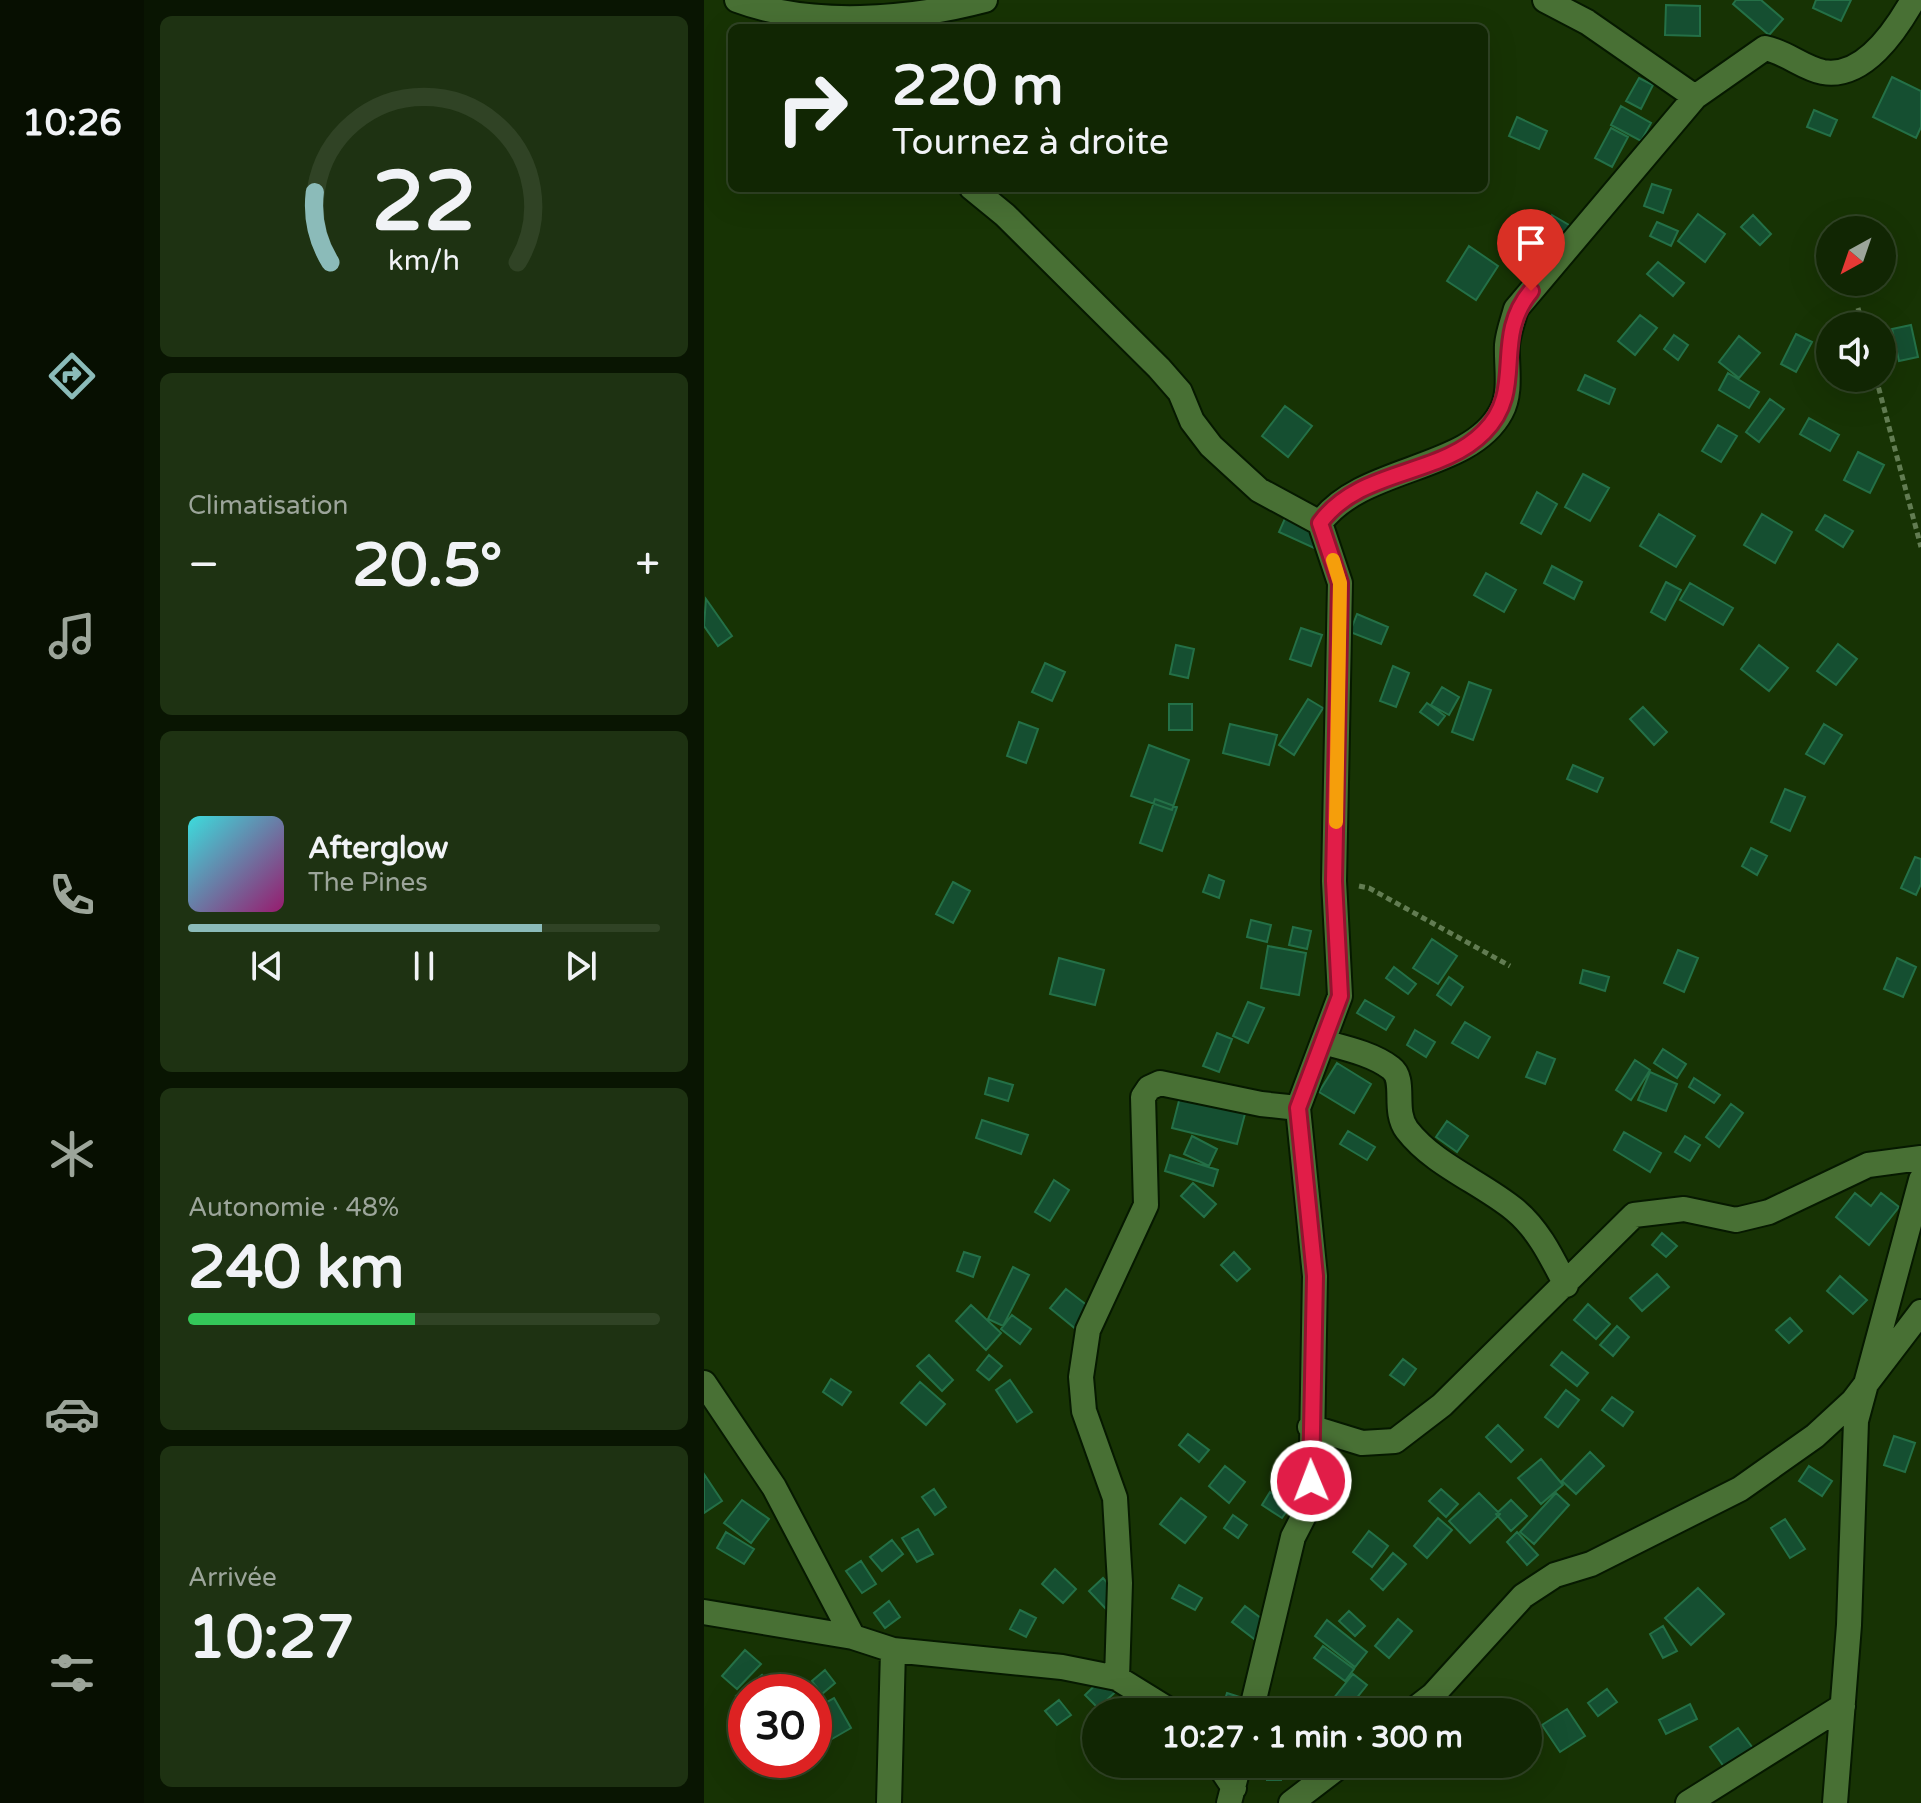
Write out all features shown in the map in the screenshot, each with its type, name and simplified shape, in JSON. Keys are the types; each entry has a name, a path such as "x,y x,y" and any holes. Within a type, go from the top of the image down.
{"street":[{"path":"737,0 765,10 865,18 934,13 985,0"},
{"path":"1545,0 1587,22 1695,97"},
{"path":"1320,523 1332,507 1350,496 1384,478 1450,453 1482,435 1502,412 1508,384 1507,342 1516,309 1695,97 1765,48 1780,51 1821,72 1838,73 1875,52 1896,30 1913,0"},
{"path":"765,10 781,24"},
{"path":"977,192 1005,215 1159,368 1180,392 1192,421 1211,446 1259,490 1320,523 1340,583 1334,881 1340,996 1298,1108 1315,1276 1311,1502 1293,1537 1254,1698"},
{"path":"1323,1042 1356,1052 1395,1071 1400,1081 1400,1119 1408,1132 1429,1151 1514,1209 1535,1230 1566,1285"},
{"path":"1117,1678 1120,1583 1115,1498 1084,1411 1081,1377 1088,1330 1146,1205 1143,1097 1149,1088 1160,1083 1230,1099 1298,1108"},
{"path":"1310,1427 1362,1443 1395,1441 1442,1405 1566,1285 1616,1228 1634,1215 1684,1209 1736,1220 1769,1212 1868,1165 1921,1158"},
{"path":"1835,1803 1843,1706 1856,1421 1870,1379 1921,1180"},
{"path":"1429,1698 1523,1596 1555,1575 1591,1564 1740,1489 1815,1436 1853,1401 1921,1312"},
{"path":"704,1383 774,1487 853,1637"},
{"path":"704,1612 853,1637 893,1650 1062,1667 1117,1678 1149,1698"},
{"path":"889,1803 893,1650"},
{"path":"1688,1803 1843,1706"},
{"path":"1291,1803 1324,1778"}],"path":[{"path":"1858,308 1859,312"},
{"path":"1880,392 1921,547"},
{"path":"1334,881 1369,888 1510,966"}],"building":[{"path":"1736,0 1761,0 1783,19 1769,35 1733,4"},
{"path":"1816,0 1851,0 1841,21 1813,8"},
{"path":"1666,5 1700,6 1700,36 1665,35"},
{"path":"1892,77 1921,91 1921,127 1916,138 1873,117"},
{"path":"1639,78 1653,85 1641,109 1626,101"},
{"path":"1621,106 1651,123 1641,141 1611,125"},
{"path":"1814,110 1837,120 1830,136 1807,127"},
{"path":"1517,117 1547,131 1539,149 1509,136"},
{"path":"1611,128 1628,137 1612,167 1595,158"},
{"path":"1652,184 1671,190 1663,213 1644,206"},
{"path":"1698,214 1725,234 1705,262 1678,241"},
{"path":"1552,215 1581,232 1572,247 1544,230"},
{"path":"1753,215 1771,234 1760,245 1741,227"},
{"path":"1657,222 1678,231 1671,246 1650,236"},
{"path":"1469,246 1498,266 1476,300 1447,281"},
{"path":"1658,262 1684,283 1673,296 1647,274"},
{"path":"1640,315 1657,328 1635,355 1618,341"},
{"path":"1911,325 1918,357 1899,361 1896,328"},
{"path":"1796,334 1812,342 1796,372 1781,364"},
{"path":"1674,335 1688,345 1678,360 1664,349"},
{"path":"1739,336 1760,353 1739,378 1719,362"},
{"path":"1728,373 1759,392 1749,408 1719,390"},
{"path":"1585,375 1615,389 1609,404 1578,390"},
{"path":"1770,399 1784,409 1759,442 1746,432"},
{"path":"1285,406 1312,426 1288,457 1262,436"},
{"path":"1809,418 1839,435 1830,451 1800,434"},
{"path":"1718,425 1737,436 1721,462 1702,451"},
{"path":"1858,452 1884,465 1870,493 1844,480"},
{"path":"1583,474 1609,488 1590,521 1565,507"},
{"path":"1537,492 1557,504 1541,534 1521,523"},
{"path":"1287,514 1322,530 1314,548 1279,532"},
{"path":"1659,514 1695,536 1676,567 1640,546"},
{"path":"1762,514 1792,532 1775,563 1744,545"},
{"path":"1825,515 1853,531 1843,547 1816,530"},
{"path":"1552,566 1582,582 1574,599 1544,583"},
{"path":"1486,573 1516,590 1504,612 1474,595"},
{"path":"1666,582 1681,590 1665,620 1651,612"},
{"path":"1690,583 1733,608 1723,625 1680,600"},
{"path":"706,599 732,636 718,646 704,626"},
{"path":"1357,614 1388,627 1381,644 1350,632"},
{"path":"1301,628 1322,635 1311,666 1290,659"},
{"path":"1838,644 1857,659 1836,685 1817,671"},
{"path":"1176,645 1194,649 1188,678 1170,674"},
{"path":"1759,645 1788,668 1769,691 1741,669"},
{"path":"1045,663 1065,672 1052,701 1032,692"},
{"path":"1393,666 1409,673 1396,707 1380,701"},
{"path":"1469,682 1491,690 1473,740 1452,732"},
{"path":"1442,687 1459,697 1449,715 1431,705"},
{"path":"1308,699 1323,708 1294,755 1279,745"},
{"path":"1427,703 1445,716 1438,725 1420,712"},
{"path":"1169,704 1192,704 1192,730 1169,730"},
{"path":"1643,707 1667,732 1654,745 1630,719"},
{"path":"1019,722 1038,729 1026,763 1007,756"},
{"path":"1230,724 1277,735 1269,765 1223,753"},
{"path":"1824,724 1842,735 1824,764 1806,754"},
{"path":"1149,745 1189,760 1172,810 1131,796"},
{"path":"1573,765 1603,778 1597,792 1567,779"},
{"path":"1785,789 1805,797 1790,831 1771,822"},
{"path":"1155,799 1177,807 1162,851 1140,843"},
{"path":"1751,848 1767,856 1757,875 1742,866"},
{"path":"1915,857 1921,859 1921,884 1916,895 1901,888"},
{"path":"1209,875 1224,881 1219,898 1203,892"},
{"path":"953,882 970,891 953,923 936,914"},
{"path":"1251,920 1271,925 1267,942 1247,937"},
{"path":"1293,927 1311,931 1307,949 1289,945"},
{"path":"1432,939 1457,956 1438,984 1413,968"},
{"path":"1268,946 1306,953 1299,995 1261,988"},
{"path":"1678,950 1698,958 1684,992 1664,983"},
{"path":"1059,958 1104,970 1095,1005 1050,994"},
{"path":"1897,958 1916,967 1903,997 1884,989"},
{"path":"1394,967 1416,984 1408,994 1386,978"},
{"path":"1583,970 1609,977 1605,991 1580,983"},
{"path":"1449,977 1463,987 1451,1005 1437,995"},
{"path":"1365,1000 1394,1017 1386,1030 1357,1013"},
{"path":"1248,1002 1264,1008 1248,1043 1233,1036"},
{"path":"1465,1022 1490,1037 1478,1058 1452,1043"},
{"path":"1415,1030 1435,1042 1426,1057 1407,1045"},
{"path":"1217,1033 1232,1039 1219,1072 1203,1066"},
{"path":"1663,1049 1686,1064 1677,1078 1654,1063"},
{"path":"1537,1052 1555,1059 1545,1084 1526,1077"},
{"path":"1635,1060 1650,1070 1631,1100 1616,1090"},
{"path":"1337,1063 1371,1084 1354,1113 1319,1092"},
{"path":"1650,1072 1677,1084 1666,1111 1638,1100"},
{"path":"989,1078 1013,1085 1008,1101 985,1094"},
{"path":"1694,1078 1720,1095 1714,1103 1689,1087"},
{"path":"1181,1093 1246,1110 1237,1144 1172,1128"},
{"path":"1731,1104 1743,1113 1719,1147 1706,1137"},
{"path":"982,1120 1028,1135 1021,1154 976,1138"},
{"path":"1447,1121 1468,1136 1457,1152 1436,1137"},
{"path":"1348,1131 1375,1147 1367,1160 1340,1144"},
{"path":"1624,1132 1661,1153 1650,1172 1614,1150"},
{"path":"1192,1136 1217,1149 1209,1166 1184,1154"},
{"path":"1685,1136 1700,1145 1690,1161 1675,1152"},
{"path":"1170,1155 1218,1170 1213,1186 1165,1171"},
{"path":"1054,1180 1069,1190 1050,1221 1035,1212"},
{"path":"1193,1183 1216,1204 1204,1217 1181,1196"},
{"path":"1855,1193 1871,1206 1881,1193 1899,1207 1869,1245 1836,1217"},
{"path":"1662,1233 1677,1246 1666,1257 1652,1245"},
{"path":"964,1252 980,1257 973,1277 957,1271"},
{"path":"1234,1252 1250,1269 1237,1281 1221,1265"},
{"path":"1013,1267 1029,1275 1003,1326 988,1319"},
{"path":"1657,1274 1669,1287 1642,1311 1630,1298"},
{"path":"1840,1276 1867,1300 1853,1314 1827,1291"},
{"path":"1066,1289 1093,1310 1077,1330 1050,1308"},
{"path":"1588,1304 1610,1324 1596,1339 1574,1320"},
{"path":"971,1305 1001,1333 986,1350 956,1321"},
{"path":"1012,1315 1031,1329 1020,1344 1001,1329"},
{"path":"1790,1318 1802,1331 1789,1343 1776,1330"},
{"path":"1617,1326 1629,1337 1613,1356 1600,1345"},
{"path":"1562,1352 1588,1373 1577,1386 1551,1365"},
{"path":"929,1355 953,1380 942,1391 917,1366"},
{"path":"989,1355 1002,1366 989,1380 977,1370"},
{"path":"1403,1359 1416,1369 1404,1385 1390,1375"},
{"path":"831,1379 851,1392 842,1405 823,1392"},
{"path":"1010,1380 1032,1412 1017,1422 996,1390"},
{"path":"920,1382 945,1404 926,1425 901,1403"},
{"path":"1566,1390 1579,1400 1558,1427 1545,1417"},
{"path":"1612,1397 1633,1412 1623,1426 1602,1410"},
{"path":"1498,1425 1523,1450 1511,1462 1486,1437"},
{"path":"1188,1434 1209,1450 1199,1462 1179,1445"},
{"path":"1894,1436 1915,1443 1905,1472 1884,1465"},
{"path":"1590,1452 1604,1466 1576,1494 1562,1481"},
{"path":"1541,1459 1563,1485 1541,1504 1518,1478"},
{"path":"1225,1466 1245,1482 1229,1503 1209,1486"},
{"path":"1809,1466 1832,1481 1822,1496 1799,1481"},
{"path":"704,1474 722,1501 704,1513"},
{"path":"934,1489 946,1507 935,1515 922,1497"},
{"path":"1441,1489 1458,1504 1446,1517 1429,1501"},
{"path":"1270,1492 1291,1505 1282,1518 1262,1505"},
{"path":"1479,1493 1500,1514 1470,1543 1449,1521"},
{"path":"1556,1493 1569,1505 1534,1544 1520,1532"},
{"path":"1181,1498 1206,1517 1185,1543 1160,1524"},
{"path":"742,1500 769,1519 751,1543 724,1523"},
{"path":"1511,1500 1527,1516 1511,1531 1496,1514"},
{"path":"1233,1515 1247,1525 1238,1538 1224,1528"},
{"path":"1438,1518 1452,1530 1427,1558 1414,1546"},
{"path":"1785,1519 1805,1549 1790,1558 1771,1528"},
{"path":"918,1529 933,1554 917,1562 902,1538"},
{"path":"1369,1531 1388,1546 1372,1567 1353,1552"},
{"path":"726,1532 754,1549 744,1564 717,1548"},
{"path":"1517,1532 1538,1555 1527,1565 1507,1542"},
{"path":"892,1540 903,1554 882,1571 870,1557"},
{"path":"1393,1553 1406,1564 1383,1590 1371,1579"},
{"path":"861,1561 876,1584 862,1593 846,1571"},
{"path":"1055,1569 1076,1589 1063,1603 1042,1584"},
{"path":"1103,1578 1122,1599 1108,1611 1089,1591"},
{"path":"1179,1585 1202,1598 1195,1610 1172,1598"},
{"path":"1698,1588 1724,1614 1691,1645 1665,1618"},
{"path":"889,1601 900,1617 885,1628 874,1613"},
{"path":"1245,1606 1270,1625 1258,1642 1232,1622"},
{"path":"1020,1610 1036,1618 1026,1637 1010,1629"},
{"path":"1349,1611 1365,1626 1355,1636 1339,1621"},
{"path":"1398,1619 1412,1631 1389,1658 1375,1646"},
{"path":"1327,1620 1367,1652 1355,1667 1315,1636"},
{"path":"1663,1626 1677,1651 1663,1658 1650,1634"},
{"path":"1323,1646 1354,1669 1345,1681 1314,1658"},
{"path":"745,1650 761,1664 751,1674 728,1674 728,1681 722,1676"},
{"path":"1110,1671 1123,1685 1109,1698 1088,1698 1085,1695"},
{"path":"1353,1674 1367,1685 1357,1698 1334,1698"},
{"path":"1607,1689 1617,1702 1598,1716 1588,1703"},
{"path":"1227,1693 1242,1698 1225,1698"},
{"path":"832,1699 851,1728 832,1739"},
{"path":"1059,1700 1071,1715 1057,1725 1045,1711"},
{"path":"1690,1704 1697,1719 1666,1734 1659,1720"},
{"path":"1567,1709 1585,1736 1560,1752 1542,1725"},
{"path":"1738,1728 1755,1751 1727,1771 1710,1747"}],"slow traffic":[{"path":"1333,560 1340,583 1336,822"}],"route":[{"path":"1311,1481 1315,1276 1298,1108 1307,1076 1340,996 1334,881 1340,583 1320,523 1332,507 1350,496 1384,478 1400,475 1450,453 1482,435 1502,412 1508,384 1507,342 1516,309 1531,291"}]}
